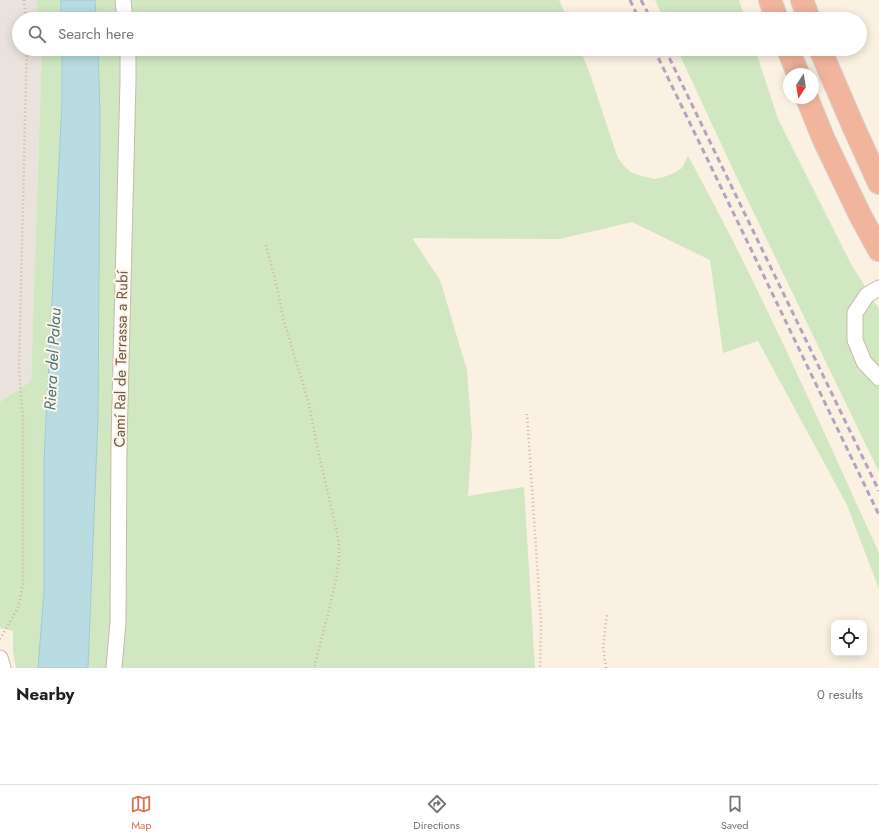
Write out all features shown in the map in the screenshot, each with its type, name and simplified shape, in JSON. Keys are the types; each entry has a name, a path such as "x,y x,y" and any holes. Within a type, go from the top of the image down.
{"highway":[{"path":"770,0 774,12"},
{"path":"802,0 806,12"},
{"path":"791,56 796,68"},
{"path":"823,56 879,183"},
{"path":"809,104 824,140 860,216 879,250"}],"street":[{"path":"123,0 124,12"},
{"name":"Camí Ral de Terrassa a Rubí","path":"114,668 118,622 120,437 128,56"},
{"path":"879,288 867,295 855,313 855,340 864,362 879,378"},
{"path":"0,658 3,668"}],"path":[{"path":"24,0 25,12"},
{"path":"0,639 18,608 23,585 24,420 19,370 27,56"},
{"path":"266,245 283,318 309,404 339,546 339,560 336,579 314,668"},
{"path":"527,414 541,624 540,668"},
{"path":"606,668 603,647 607,614"}],"shaded area":[{"path":"0,0 36,0 37,12 12,12 12,56 42,56 31,381 0,402"}],"green space":[{"path":"36,0 61,0 61,12 37,12"},
{"path":"95,0 559,0 565,12 96,12"},
{"path":"655,0 739,0 743,12 661,12"},
{"path":"42,56 62,56 62,104 44,460 44,592 38,668 16,668 13,651 13,631 0,628 0,402 31,381"},
{"path":"98,56 583,56 618,158 624,166 632,173 654,179 664,177 682,168 688,156 764,303 879,553 879,589 847,505 758,341 723,353 710,260 632,222 560,239 412,238 440,280 467,370 472,436 468,496 524,487 535,668 88,668 98,418 100,114"},
{"path":"680,56 757,56 778,119 850,262 879,309 879,472 738,180"}],"water":[{"path":"61,0 95,0 96,12 61,12"},
{"name":"Riera del Palau","path":"62,56 98,56 100,114 98,418 88,668 38,668 44,592 44,460 62,104"}],"railway":[{"path":"630,0 636,12"},
{"path":"641,0 647,12"},
{"path":"657,56 879,515"},
{"path":"668,56 879,491"}]}
